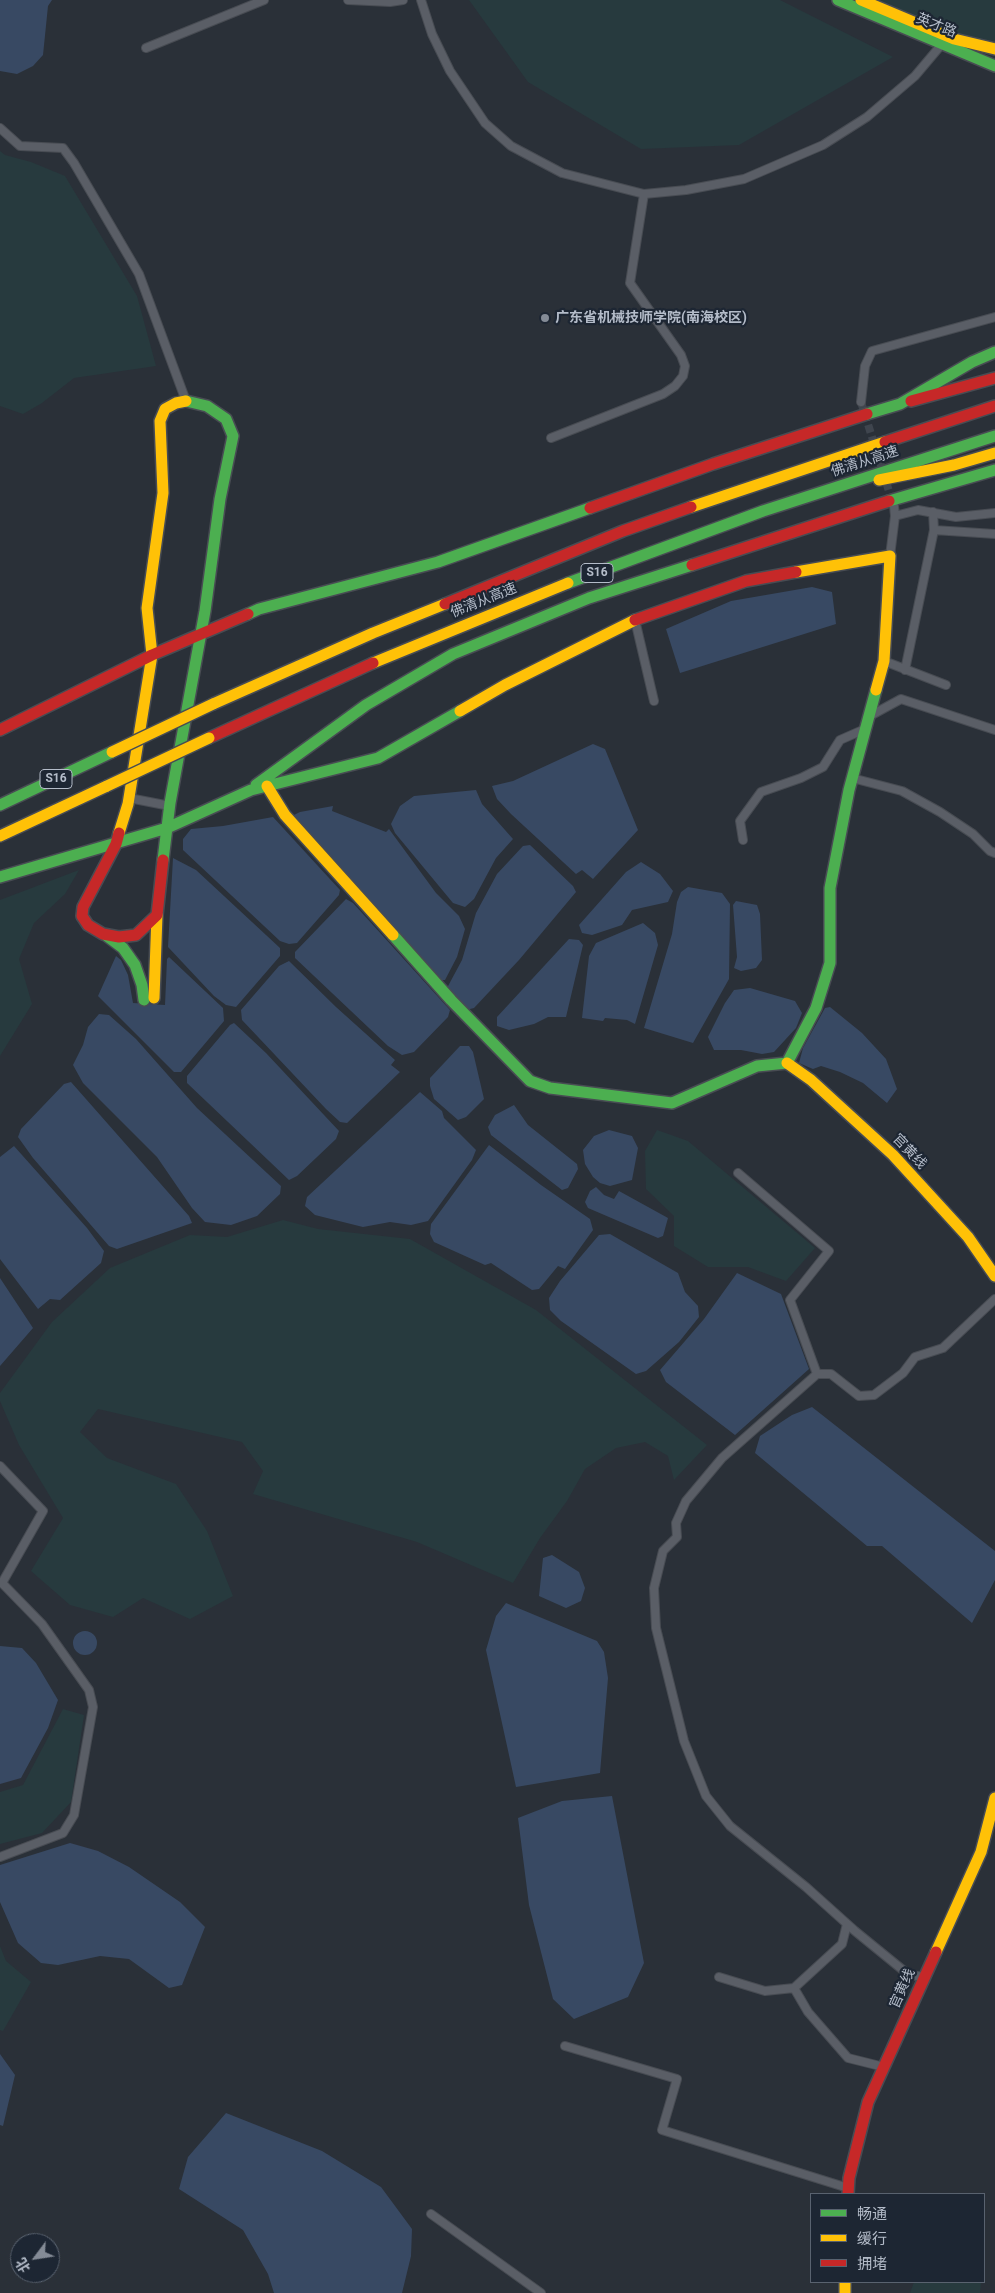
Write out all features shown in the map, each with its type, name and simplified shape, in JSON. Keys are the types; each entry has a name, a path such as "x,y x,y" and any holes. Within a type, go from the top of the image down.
{"main road":[{"name":"英才路","path":"838,0 995,66"},
{"name":"英才路","path":"861,0 954,39 995,49"},
{"path":"900,404 981,357 995,352"},
{"path":"0,730 201,632 259,609 438,562 713,464 900,404 995,378"},
{"path":"186,401 207,406 226,419 233,436 220,499 201,632 170,806 149,999 135,965 123,948 88,925 82,916 83,907 116,844 129,798 152,655 147,608 163,493 160,421 165,410 176,403 186,401"},
{"name":"佛清从高速","path":"0,805 214,704 381,630 623,531 776,477 995,406"},
{"name":"佛清从高速","path":"0,836 377,662 565,584 730,523 995,436"},
{"path":"826,490 921,472 995,453"},
{"path":"242,794 281,769 366,705 453,654 589,598 995,470"},
{"path":"0,877 167,828 242,794 267,786 378,758 505,685 635,620 746,581 890,556 884,661 852,778 830,888 830,963 816,1008 787,1063 757,1066 672,1103 550,1088 530,1081 451,1000 285,815 267,786"},
{"path":"103,934 119,937 136,934 144,930 157,915"},
{"name":"官黄线","path":"787,1063 811,1080 893,1155 968,1237 995,1276"},
{"name":"官黄线","path":"848,2191 849,2178 868,2102 981,1852 995,1798"}],"street":[{"path":"146,48 264,0"},
{"path":"348,0 390,2 403,0"},
{"path":"421,0 432,34 450,71 485,123 511,146 562,173 644,194 686,190 744,179 823,145 867,117 915,76 942,44"},
{"path":"0,128 20,146 63,148 74,163 139,274 186,401"},
{"path":"551,438 664,394 675,386 683,376 685,366 681,355 630,283 644,194"},
{"path":"861,402 865,366 872,351 995,317"},
{"path":"890,556 895,516 894,506"},
{"path":"895,516 918,510 956,517 995,513"},
{"path":"906,670 934,530 934,512"},
{"path":"934,530 995,534"},
{"path":"635,620 654,701"},
{"path":"884,661 946,685"},
{"path":"868,717 901,698 995,730"},
{"path":"743,840 740,821 762,792 801,778 823,767 840,740 865,729"},
{"path":"852,778 902,791 948,817 973,834 990,851 995,853"},
{"path":"129,798 170,806"},
{"path":"738,1173 829,1251 790,1300 817,1374"},
{"path":"925,1977 909,1975 847,1924 806,1887 730,1826 706,1796 684,1741 656,1628 654,1588 663,1551 677,1537 676,1522 686,1501 722,1458 817,1374 831,1374 859,1396 874,1395 903,1373 916,1357 943,1348 995,1299"},
{"path":"0,1466 43,1511 2,1582 42,1624 89,1690 93,1707 74,1815 63,1833 0,1857"},
{"path":"719,1976 765,1991 794,1988 842,1944 847,1924"},
{"path":"794,1988 808,2012 848,2058 884,2067"},
{"path":"565,2046 677,2080 662,2130 848,2191"},
{"path":"431,2214 541,2293"}],"green space":[{"path":"469,0 780,0 893,57 739,145 641,149 528,82"},
{"path":"873,0 995,0 995,43 947,31"},
{"path":"0,151 5,155 31,162 65,176 137,296 156,366 74,378 42,403 23,414 0,406"},
{"path":"79,870 65,894 34,923 19,959 32,1004 0,1056 0,900"},
{"path":"657,1130 688,1141 815,1248 786,1281 748,1267 708,1267 674,1246 674,1216 646,1189 645,1151"},
{"path":"283,1220 318,1229 410,1239 536,1310 707,1445 674,1480 668,1456 645,1442 616,1448 585,1469 567,1501 540,1538 513,1583 417,1542 253,1494 263,1471 242,1442 98,1409 80,1432 107,1458 176,1484 207,1531 233,1596 190,1619 143,1598 113,1617 70,1605 31,1571 63,1518 19,1445 0,1401 0,1393 52,1322 110,1268 190,1235 227,1237"},
{"path":"63,1709 84,1715 71,1802 42,1833 0,1844 0,1792 23,1785"},
{"path":"0,1946 6,1961 31,1982 3,2031 0,2030"},
{"path":"914,2283 981,2283 980,2293 910,2293"}],"water":[{"path":"0,0 52,0 48,6 43,55 33,66 17,74 0,71"},
{"path":"812,587 832,592 836,624 680,673 666,629 731,601"},
{"path":"593,744 605,749 638,830 593,879 582,870 576,874 511,814 497,799 492,786 513,781"},
{"path":"476,790 482,804 513,839 496,858 474,899 465,907 453,903 395,833 391,824 400,806 414,796"},
{"path":"333,806 332,811 386,832 389,829 436,893 459,916 465,929 457,957 445,980 437,980 292,816 300,812"},
{"path":"273,817 340,890 339,895 297,943 289,944 280,941 183,850 183,839 191,829 223,826"},
{"path":"530,845 573,886 576,892 519,960 474,1008 466,1010 447,988 462,960 476,913 497,874 523,846"},
{"path":"173,858 196,870 280,948 280,956 236,1007 226,1005 214,996 168,947"},
{"path":"641,862 660,874 673,891 668,902 632,910 622,925 592,935 582,933 579,925 626,872"},
{"path":"688,887 722,893 730,904 729,979 693,1043 644,1028 672,934 677,902 681,892"},
{"path":"346,899 353,903 450,1010 448,1017 414,1052 402,1055 388,1046 295,958 295,952"},
{"path":"736,901 757,905 760,914 762,960 756,968 741,971 734,968 737,957 733,905"},
{"path":"643,923 655,933 658,945 635,1024 627,1020 605,1018 603,1021 582,1018 589,956 596,943"},
{"path":"569,939 579,940 583,945 566,1017 548,1017 534,1024 509,1030 497,1026 497,1017"},
{"path":"116,956 121,960 128,975 133,1003 165,1005 167,959 169,957 223,1008 224,1021 181,1072 174,1072 98,996"},
{"path":"289,961 336,1007 395,1060 391,1065 400,1072 347,1123 340,1122 326,1109 242,1020 241,1010 279,966"},
{"path":"750,988 795,1001 802,1013 796,1028 774,1052 762,1054 741,1050 714,1050 708,1037 725,1003 734,990"},
{"path":"830,1007 862,1033 886,1059 897,1089 887,1103 863,1083 840,1072 821,1066 813,1069 799,1063 803,1048 825,1008"},
{"path":"99,1014 109,1015 136,1039 197,1108 281,1186 280,1194 257,1216 231,1225 205,1222 192,1208 157,1157 83,1083 73,1065 83,1045 88,1027"},
{"path":"234,1023 266,1053 339,1131 336,1139 297,1176 289,1180 187,1083 187,1076 230,1025"},
{"path":"460,1046 469,1046 473,1052 484,1099 466,1117 458,1120 434,1099 430,1078"},
{"path":"71,1082 189,1216 192,1223 117,1249 109,1246 33,1158 18,1137 21,1129 64,1084"},
{"path":"420,1092 442,1111 444,1118 476,1150 472,1160 428,1221 411,1225 390,1222 363,1227 315,1215 305,1206 307,1197"},
{"path":"514,1105 528,1125 577,1164 578,1169 568,1188 562,1190 491,1135 488,1127 495,1115"},
{"path":"609,1130 632,1136 638,1148 632,1180 610,1186 600,1183 593,1177 585,1164 583,1150 594,1136"},
{"path":"489,1145 541,1185 590,1219 593,1230 565,1269 558,1266 539,1289 532,1290 491,1263 485,1265 434,1242 430,1234 431,1224"},
{"path":"14,1146 87,1228 104,1251 101,1263 60,1300 50,1299 38,1309 0,1259 0,1157"},
{"path":"596,1187 604,1195 614,1199 619,1191 668,1218 663,1236 658,1238 588,1208 585,1202 590,1191"},
{"path":"610,1234 678,1273 685,1292 698,1306 699,1317 679,1342 646,1371 636,1374 561,1321 550,1310 549,1298 560,1281 599,1235"},
{"path":"737,1273 781,1294 809,1369 735,1435 666,1382 660,1370 704,1319"},
{"path":"0,1278 33,1328 0,1366"},
{"path":"812,1407 995,1551 995,1580 972,1623 882,1546 867,1546 755,1453 760,1436 792,1415"},
{"path":"552,1555 579,1572 585,1588 581,1601 566,1608 539,1596 543,1558"},
{"path":"506,1603 597,1641 604,1652 608,1678 600,1773 516,1787 486,1650 496,1616"},
{"path":"85,1631 93,1635 97,1643 93,1651 85,1655 77,1651 73,1643 77,1635"},
{"path":"0,1646 22,1648 36,1663 58,1700 48,1728 21,1778 0,1784"},
{"path":"612,1796 644,1963 628,1997 574,2019 553,1999 529,1905 518,1818 562,1801"},
{"path":"70,1843 98,1851 129,1867 180,1902 205,1927 182,1985 169,1988 129,1959 100,1956 58,1965 41,1963 18,1943 0,1902 0,1865"},
{"path":"0,2054 15,2075 3,2126 0,2125"},
{"path":"226,2113 322,2151 381,2187 412,2229 411,2256 402,2293 274,2293 268,2274 243,2230 179,2189 188,2157"}],"tunnel":[{"path":"861,402 893,504"}],"traffic: fast":[{"path":"838,0 995,66"},
{"path":"867,414 900,404 972,362 995,352"},
{"path":"163,860 170,803 205,611 220,499 233,436 226,419 207,406 186,401"},
{"path":"568,583 763,511 995,436"},
{"path":"889,501 995,470"},
{"path":"248,614 259,609 438,562 590,508"},
{"path":"256,785 366,705 453,654 589,598 692,565"},
{"path":"787,1063 816,1008 830,963 830,888 849,790 876,690"},
{"path":"0,877 167,828 251,790 378,758 460,711"},
{"path":"0,805 112,752"},
{"path":"393,935 451,1000 530,1081 550,1088 672,1103 757,1066 787,1063"},
{"path":"107,936 123,948 135,965 142,985 144,1000"}],"traffic: slow":[{"path":"861,0 954,39 995,49"},
{"path":"119,833 128,804 152,655 147,608 163,493 160,421 165,409 176,403 186,401"},
{"path":"691,507 885,442"},
{"path":"879,480 954,465 995,453"},
{"path":"796,572 890,556 884,661 876,690"},
{"path":"373,663 568,583"},
{"path":"213,704 373,633 445,604"},
{"path":"460,711 505,685 635,620"},
{"path":"112,752 213,704"},
{"path":"107,786 209,738"},
{"path":"0,836 107,786"},
{"path":"267,786 285,815 393,935"},
{"path":"154,998 157,915"},
{"path":"787,1063 811,1080 893,1155 968,1237 995,1276"},
{"path":"936,1952 981,1852 995,1798"},
{"path":"845,2283 845,2293"}],"traffic: jam":[{"path":"911,401 995,378"},
{"path":"885,442 995,406"},
{"path":"590,508 713,464 867,414"},
{"path":"692,565 889,501"},
{"path":"445,604 623,531 691,507"},
{"path":"635,620 746,581 796,572"},
{"path":"0,730 152,655 248,614"},
{"path":"209,738 373,663"},
{"path":"119,833 116,844 83,907 82,916 88,925 103,934 119,937 136,935 157,915 163,860"},
{"path":"848,2193 849,2178 868,2102 936,1952"}],"place":[{"name":"广东省机械技师学院(南海校区)","path":"545,318"}]}
